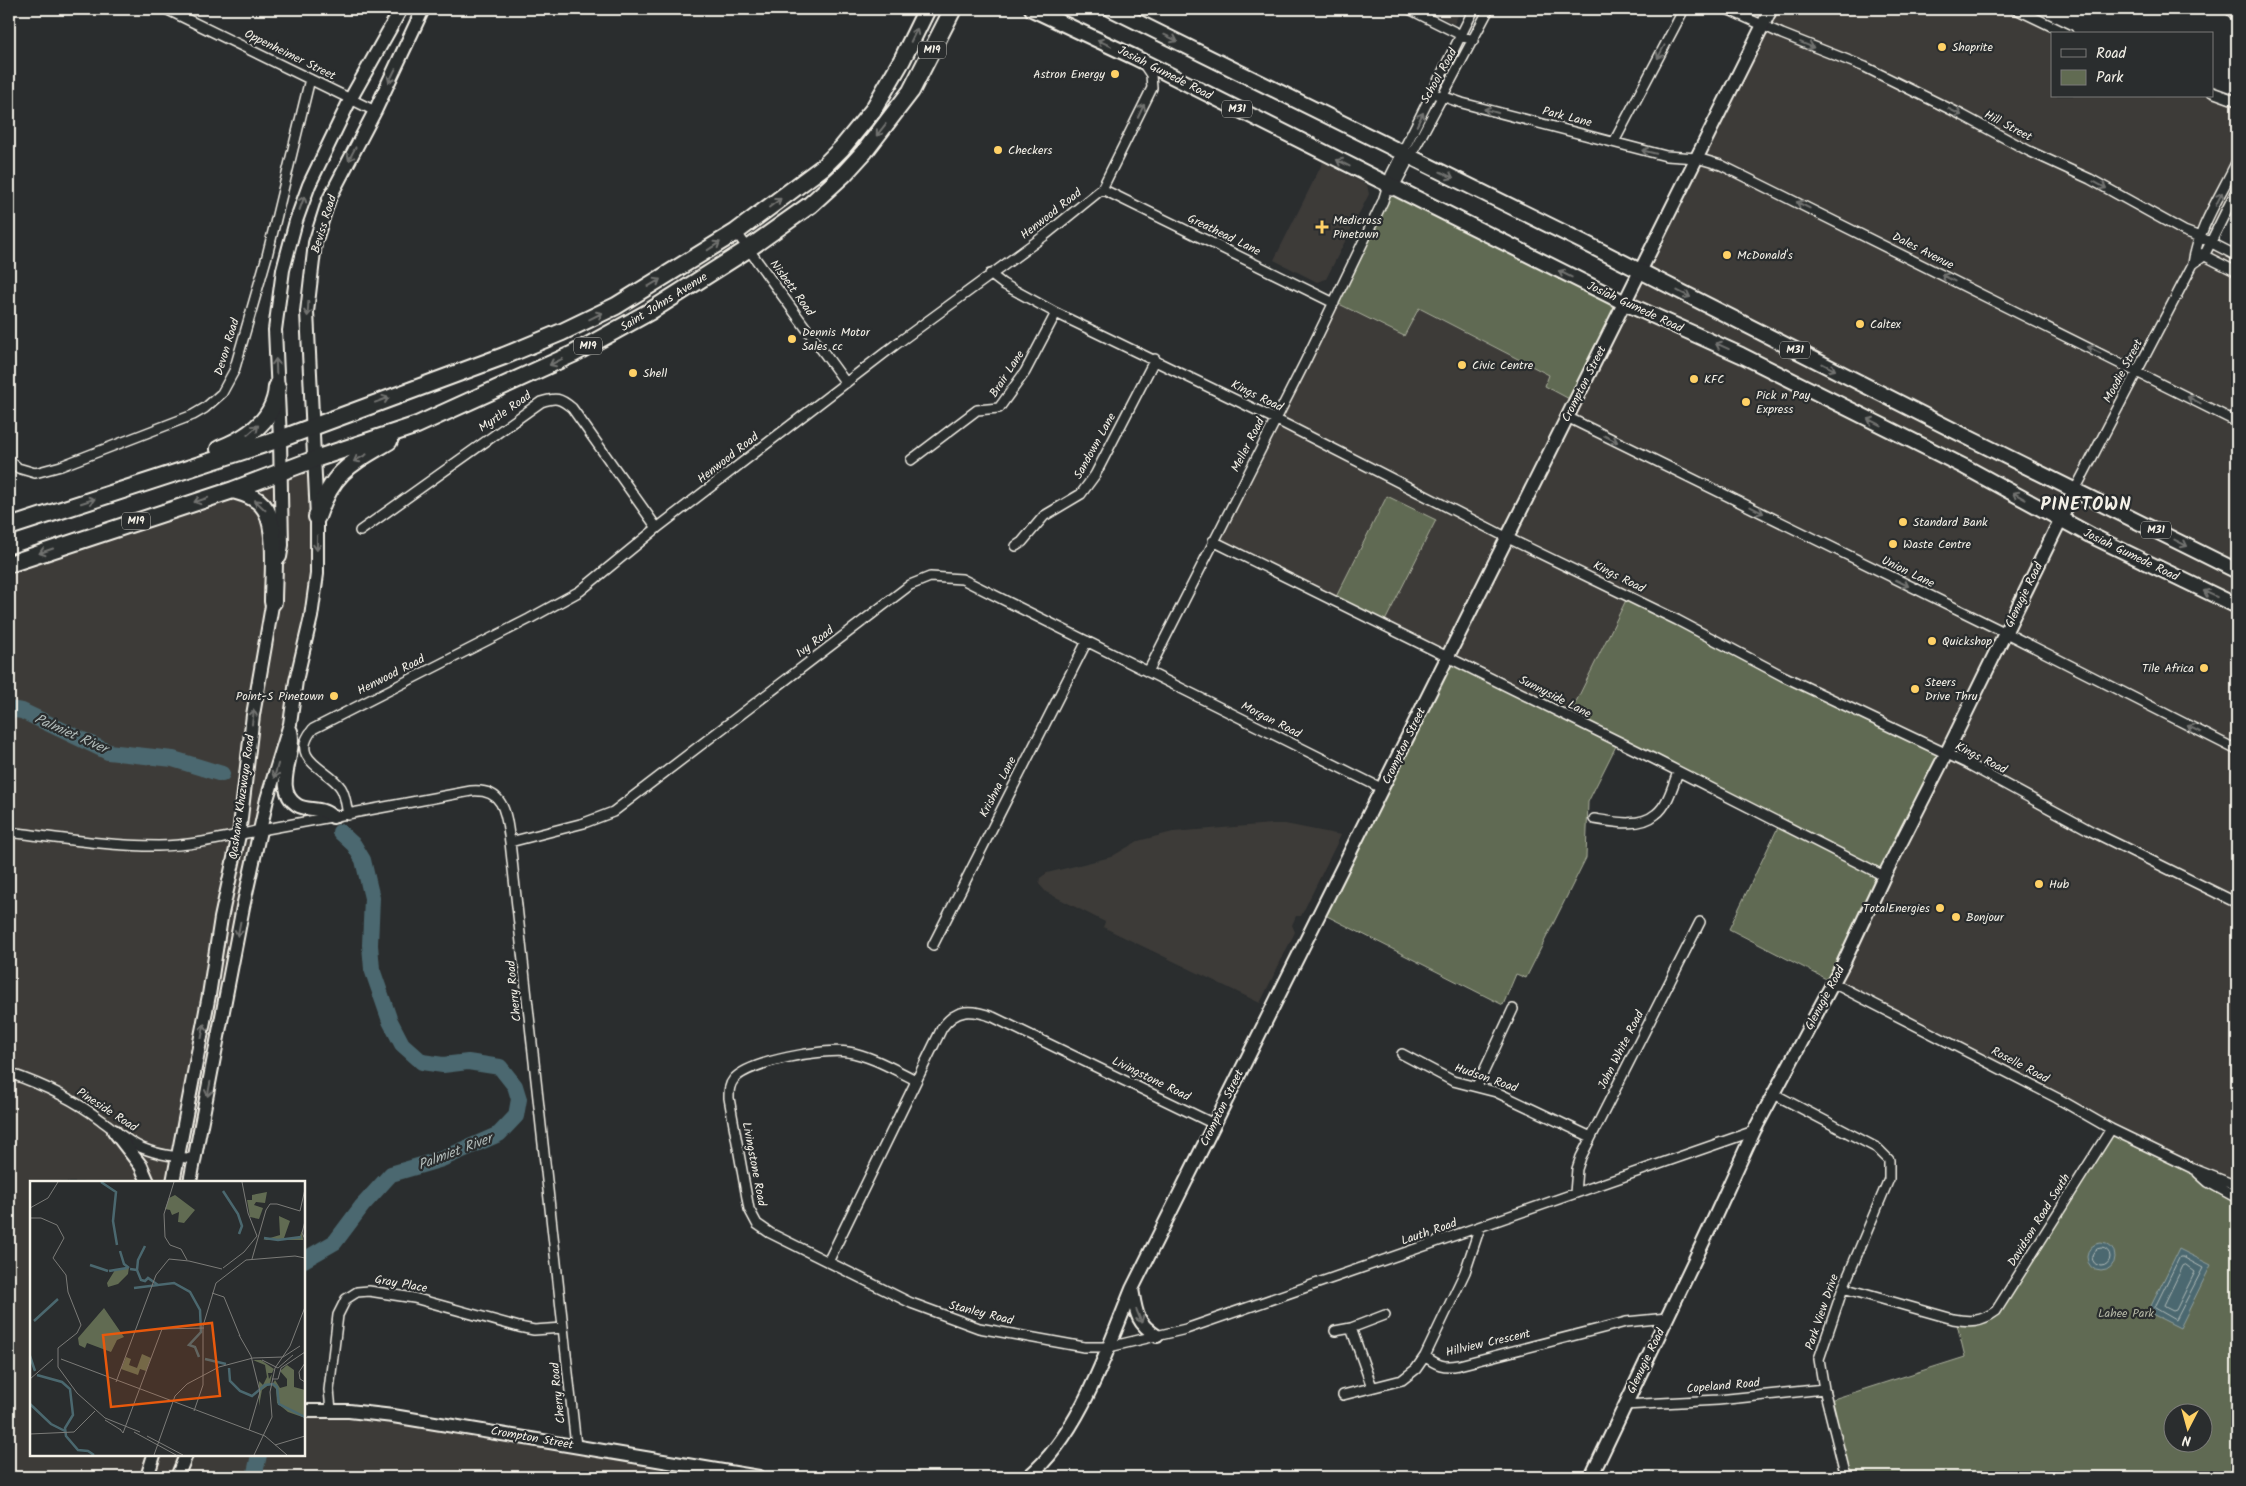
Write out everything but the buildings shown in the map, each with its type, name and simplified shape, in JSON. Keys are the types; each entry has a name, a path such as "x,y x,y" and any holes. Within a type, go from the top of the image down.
{"highway":[{"name":"Saint Johns Avenue","path":"280,439 504,356 562,332 616,306 692,261 736,232 823,166 842,148 873,110 902,60 927,9"},
{"name":"Saint Johns Avenue","path":"280,472 417,425 515,382 596,342 649,312 748,249 818,198 865,151 911,91 953,9"},
{"path":"130,487 144,479 236,442 251,434 273,407 277,387"},
{"path":"317,517 324,497 342,471 351,463 417,425"},
{"name":"M19","path":"9,527 280,439"},
{"name":"M19","path":"9,564 233,490 280,472"},
{"path":"233,490 244,492 258,502 265,508 271,522 273,602"}],"main road":[{"name":"Josiah Gumede Road","path":"1032,9 1142,61 1625,304 1741,355 1965,467 2061,520 2237,606"},
{"name":"M31","path":"1111,9 1407,155 2237,571"}],"street":[{"name":"Oppenheimer Street","path":"166,9 375,111"},
{"name":"Beviss Road","path":"280,439 276,314 290,241 309,185 351,98 401,9"},
{"name":"Beviss Road","path":"315,459 307,312 315,243 330,199 375,111 423,9"},
{"path":"1409,9 1472,41"},
{"name":"School Road","path":"1390,187 1437,95 1461,34 1474,9"},
{"name":"School Road","path":"1437,95 1490,9"},
{"path":"1614,142 1684,9"},
{"name":"Hill Street","path":"1727,9 1762,26 1874,72 2022,147 2090,179 2184,231 2211,242 2237,256"},
{"name":"Crompton Street","path":"1028,1477 1049,1457 1092,1386 1132,1289 1772,9"},
{"path":"2016,9 2064,32"},
{"path":"2229,9 2237,17"},
{"name":"Henwood Road","path":"348,815 342,789 311,763 307,757 307,740 313,729 580,591 657,528 846,383 990,274 1044,236 1102,189 1131,134 1152,88 1151,75 1142,61"},
{"name":"Devon Road","path":"9,460 18,468 35,473 61,466 194,414 205,408 222,394 234,371 267,256 310,79"},
{"path":"2214,93 2236,102"},
{"name":"Park Lane","path":"1437,95 1666,156 1697,158"},
{"name":"Dales Avenue","path":"1697,158 1721,165 2237,422"},
{"name":"Moodie Street","path":"2075,490 2194,264 2195,251 2200,237 2237,161"},
{"name":"Meller Road","path":"1148,672 1334,303 1390,187"},
{"name":"Greathead Lane","path":"1102,189 1334,303"},
{"name":"Moodie Street","path":"2194,264 2204,256 2237,189"},
{"name":"Nisbett Road","path":"736,232 846,383"},
{"path":"2195,251 2237,272"},
{"name":"Kings Road","path":"990,274 1003,284 1056,313 1155,359 1276,419 1508,538 1587,575 1783,676 1946,754 2099,835 2237,902"},
{"name":"Brair Lane","path":"911,460 977,410 999,408 1025,372 1056,313"},
{"name":"Sandown Lane","path":"1016,546 1022,542 1044,516 1066,504 1085,489 1095,475 1155,359"},
{"name":"Myrtle Road","path":"360,531 541,402 553,398 562,400 572,408 657,528"},
{"name":"Union Lane","path":"1567,417 2006,633 2237,750"},
{"name":"Qashana Khuzwayo Road","path":"173,1181 209,995 221,918 239,835 253,715 282,545 280,439"},
{"name":"Qashana Khuzwayo Road","path":"190,1181 243,907 267,799 290,724 296,681 313,600 317,574 315,459"},
{"name":"Glenugie Road","path":"1590,1477 1754,1131 1833,983 2075,490"},
{"name":"Sunnyside Lane","path":"1213,541 1884,876"},
{"name":"Ivy Road","path":"510,842 584,823 614,812 910,584 930,577 962,579 1148,672"},
{"name":"Krishna Lane","path":"933,944 1087,641"},
{"name":"Morgan Road","path":"1148,672 1383,789"},
{"path":"290,724 294,740 285,783 288,797 299,807 323,811 333,817"},
{"path":"1594,819 1623,824 1656,815 1662,808 1678,772"},
{"name":"Cherry Road","path":"239,835 471,791 487,791 498,798 504,808 510,842 576,1446"},
{"path":"9,832 158,846 239,835"},
{"name":"John White Road","path":"1575,1193 1578,1169 1591,1137 1700,922"},
{"name":"Roselle Road","path":"1833,983 2049,1094 2111,1129 2194,1169 2237,1186"},
{"path":"1478,1086 1514,1009"},
{"name":"Livingstone Road","path":"916,1080 865,1057 848,1052 829,1051 750,1068 740,1073 731,1084 729,1098 746,1196 752,1217 770,1234 828,1262 946,1022 960,1012 974,1010 1014,1026 1214,1124"},
{"name":"Hudson Road","path":"1402,1054 1453,1081 1496,1092 1591,1137"},
{"name":"Pineside Road","path":"9,1073 36,1083 76,1104 140,1147 178,1157 195,1159"},
{"name":"Park View Drive","path":"1774,1094 1877,1148 1889,1160 1889,1179 1843,1288 1819,1359 1824,1389 1846,1477"},
{"name":"Davidson Road South","path":"1843,1288 1953,1319 1965,1321 1982,1320 1996,1311 2111,1129"},
{"path":"114,1131 141,1166 148,1181"},
{"name":"Lauth Road","path":"1109,1347 1157,1336 1218,1318 1754,1131"},
{"name":"Roselle Road","path":"2194,1169 2208,1182 2237,1198"},
{"name":"Hillview Crescent","path":"1480,1227 1464,1272 1425,1356 1436,1364 1451,1366 1626,1322 1666,1318"},
{"name":"Stanley Road","path":"828,1262 911,1303 965,1324 1066,1344 1109,1347"},
{"path":"1132,1289 1140,1320 1145,1328 1157,1336"},
{"name":"Gray Place","path":"331,1410 329,1390 338,1315 346,1299 357,1292 369,1291 414,1298 534,1330 564,1328"},
{"path":"1335,1331 1351,1328 1385,1315"},
{"path":"1351,1328 1372,1387"},
{"path":"1343,1395 1402,1380 1416,1369 1425,1356"},
{"name":"Copeland Road","path":"1624,1405 1718,1400 1824,1389"},
{"name":"Crompton Street","path":"305,1410 331,1410 393,1416 759,1477"},
{"path":"147,1477 154,1456"},
{"path":"177,1477 186,1456"}],"shaded area":[{"path":"1425,9 1461,9 1454,24"},
{"path":"1772,9 2016,9 2063,32 2051,32 2051,98 2214,98 2214,96 2237,101 2237,190 2211,243 2237,257 2237,1190 1834,983 1885,876 1213,541 1335,302 1419,308 1549,375 1575,401"},
{"name":"Medicross Pinetown","path":"1323,162 1367,185 1369,194 1326,279 1317,282 1274,260"},
{"path":"314,460 316,574 189,1181 30,1181 30,1456 305,1456 305,1410 331,1410 724,1477 9,1477 9,564"},
{"path":"1285,824 1341,835 1301,916 1296,916 1292,925 1295,932 1260,1003 1103,927 1105,922 1046,892 1039,884 1040,878 1047,873 1111,857 1138,841 1173,832"}],"green space":[{"path":"1390,188 1625,304 1575,402 1545,386 1549,375 1419,308 1404,336 1335,302"},
{"path":"1387,496 1436,520 1385,621 1336,597"},
{"path":"1628,596 1946,754 1834,983 1729,929 1780,823 1618,742 1588,802 1586,858 1526,978 1516,974 1503,1005 1321,913 1448,658 1568,718"},
{"name":"Lahee Park","path":"2111,1128 2237,1190 2237,1477 1846,1477 1827,1401 1965,1357 1956,1320 1965,1321 1995,1311"}],"water":[{"path":"2101,1243 2111,1247 2115,1257 2111,1267 2101,1271 2091,1267 2087,1257 2091,1247"},
{"path":"2179,1249 2211,1265 2180,1328 2148,1312"}],"waterway":[{"name":"Palmiet River","path":"9,709 22,711 108,752 173,759 222,774"},
{"name":"Palmiet River","path":"305,1259 335,1242 362,1206 391,1174 442,1159 499,1134 516,1116 519,1099 515,1086 500,1067 468,1062 443,1065 422,1062 402,1044 390,1021 372,969 370,945 372,898 363,860 354,845 340,832"},
{"name":"Palmiet River","path":"254,1477 259,1456"}],"place":[{"name":"Shoprite","path":"1942,47"},
{"name":"Astron Energy","path":"1115,74"},
{"name":"Checkers","path":"998,150"},
{"name":"Medicross Pinetown","path":"1322,227"},
{"name":"McDonald's","path":"1727,255"},
{"name":"Caltex","path":"1860,324"},
{"name":"Dennis Motor Sales cc","path":"792,339"},
{"name":"Civic Centre","path":"1462,365"},
{"name":"Shell","path":"633,373"},
{"name":"KFC","path":"1694,379"},
{"name":"Pick n Pay Express","path":"1746,402"},
{"name":"Standard Bank","path":"1903,522"},
{"name":"Waste Centre","path":"1893,544"},
{"name":"Quickshop","path":"1932,641"},
{"name":"Tile Africa","path":"2204,668"},
{"name":"Steers Drive Thru","path":"1915,689"},
{"name":"Point-S Pinetown","path":"334,696"},
{"name":"Hub","path":"2039,884"},
{"name":"TotalEnergies","path":"1940,908"},
{"name":"Bonjour","path":"1956,917"}],"district":[{"name":"PINETOWN","path":"2086,505"}]}
